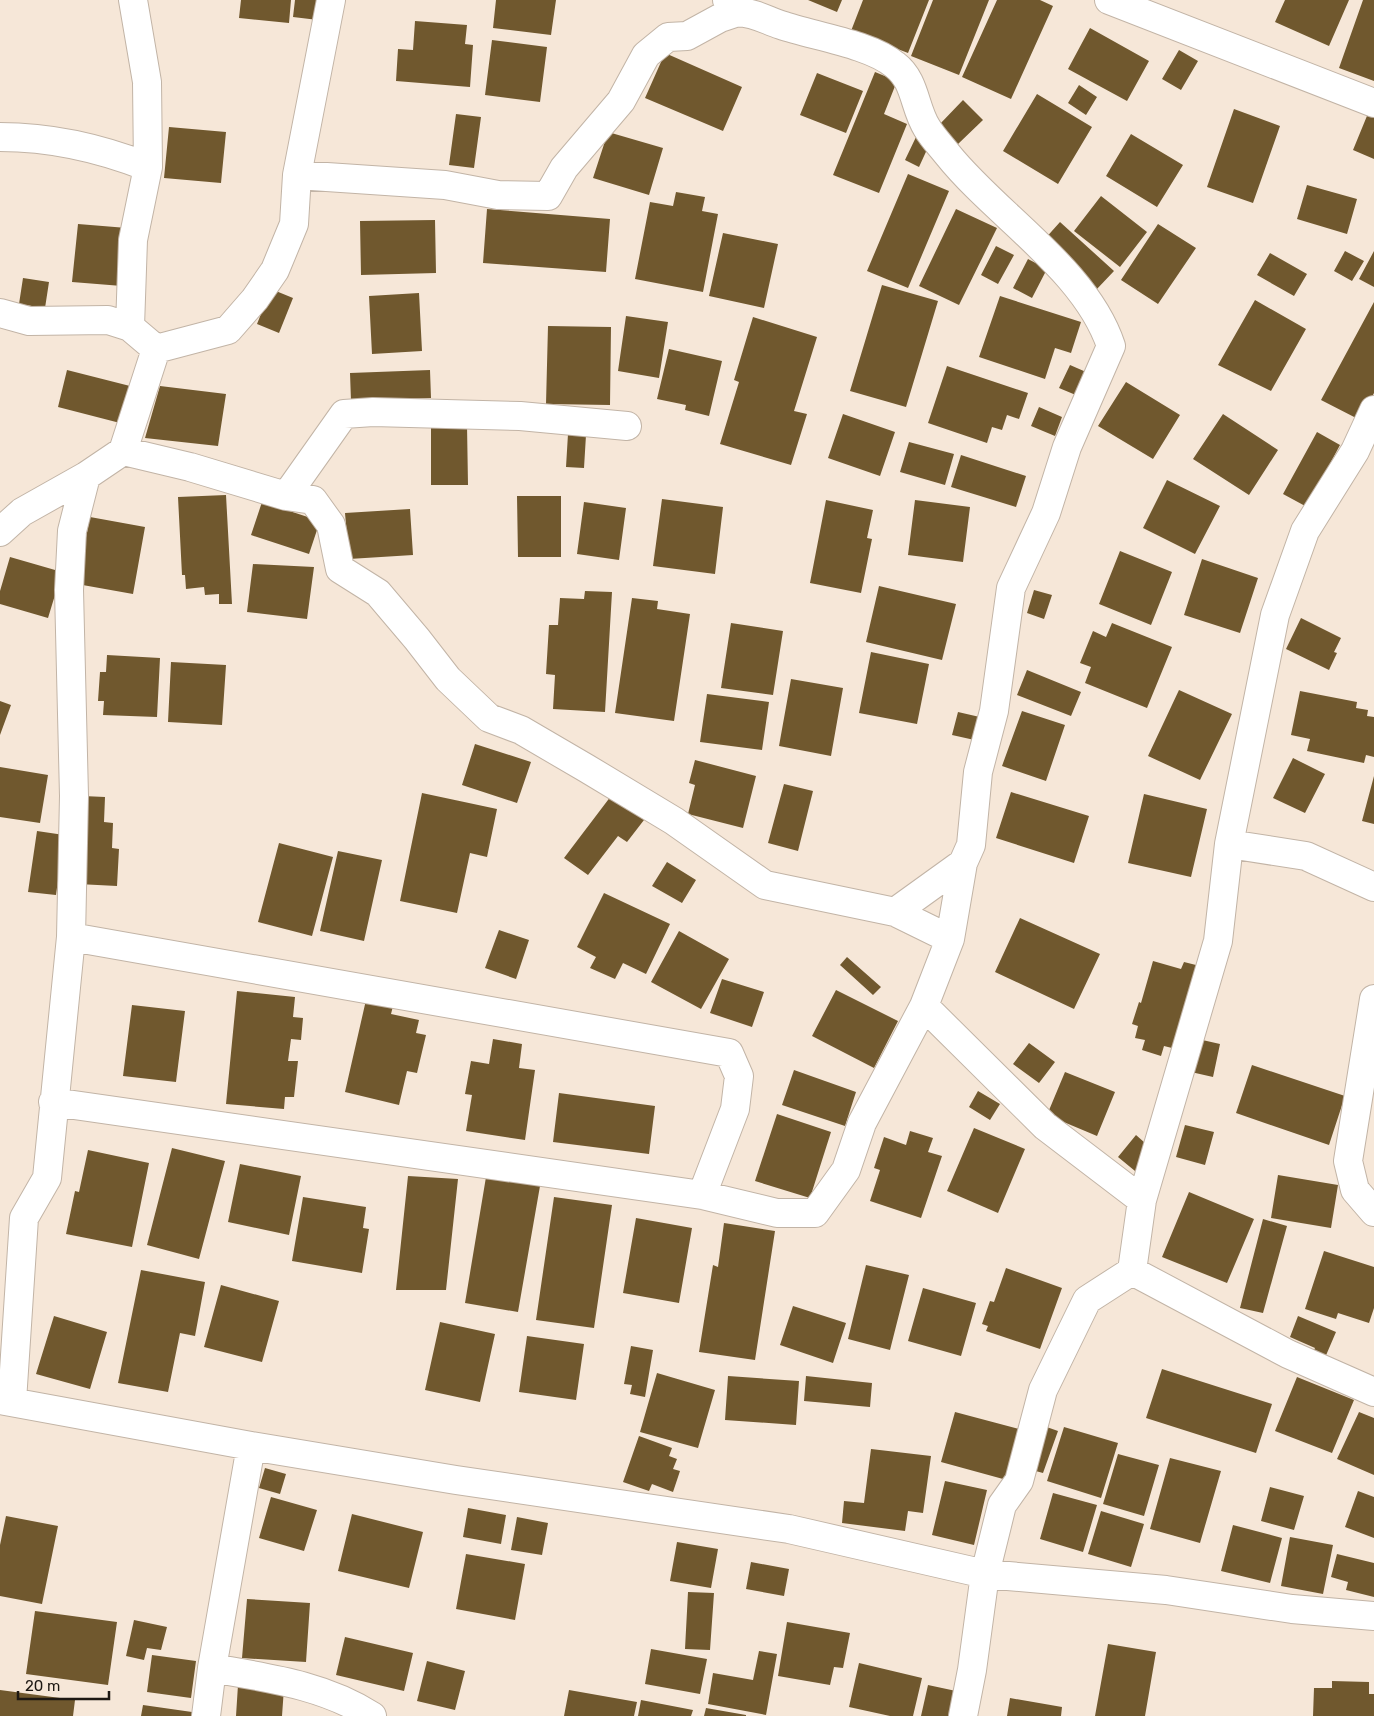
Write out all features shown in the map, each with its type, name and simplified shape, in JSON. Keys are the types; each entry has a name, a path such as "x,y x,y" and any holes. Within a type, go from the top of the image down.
{"street":[{"path":"130,327 133,240 148,167 147,82 133,0"},
{"path":"156,349 228,330 255,299 275,270 294,224 297,176 331,0"},
{"path":"1109,0 1374,102"},
{"path":"53,1102 702,1195 777,1213 815,1213 846,1170 862,1123 924,1006 950,939 964,862 972,845 978,772 994,711 1011,588 1046,513 1067,447 1111,346 1104,325 1068,276 955,163 926,127 913,87 896,65 865,50 780,25 756,13 733,6 720,18 687,36 668,37 646,55 621,101 564,168 548,196 498,195 445,185 297,176"},
{"path":"0,137 37,137 117,155 148,167"},
{"path":"0,313 29,321 108,320 130,327 156,349"},
{"path":"0,532 22,512 86,476 123,451 156,349"},
{"path":"963,1716 972,1670 985,1574 1002,1504 1019,1481 1043,1390 1087,1300 1132,1271 1142,1200 1218,940 1229,844 1275,615 1305,531 1364,455 1374,410"},
{"path":"286,496 344,414 373,412 520,416 627,426"},
{"path":"123,451 190,467 286,496 313,500 331,525 340,569 378,592 417,638 448,679 489,718 521,730 674,821 766,885 895,912 950,939"},
{"path":"0,1246 24,1218 47,1178 53,1102 71,937 74,796 69,590 72,531 86,476"},
{"path":"1229,844 1306,856 1374,887"},
{"path":"895,912 964,862"},
{"path":"71,937 729,1053 739,1076 735,1109 702,1195"},
{"path":"1374,999 1348,1161 1355,1190 1374,1212"},
{"path":"924,1006 1044,1126 1142,1200"},
{"path":"24,1218 6,1400 251,1446 456,1480 789,1528 985,1574 1166,1590 1292,1609 1374,1616"},
{"path":"1132,1271 1288,1354 1374,1392"},
{"path":"206,1716 212,1668 251,1446"},
{"path":"212,1668 300,1684 357,1706 372,1716"}],"building":[{"path":"241,0 291,0 289,23 239,18"},
{"path":"295,0 321,0 318,20 293,17"},
{"path":"496,0 556,0 551,35 493,28"},
{"path":"808,0 842,0 837,12"},
{"path":"863,0 929,0 908,53 851,31"},
{"path":"933,0 989,0 959,75 911,56"},
{"path":"997,0 1040,0 1053,6 1011,99 962,77"},
{"path":"1285,0 1349,0 1329,46 1275,22"},
{"path":"1363,0 1374,0 1374,81 1339,68"},
{"path":"415,21 467,25 465,44 473,45 470,87 396,81 398,49 413,50"},
{"path":"1090,28 1149,61 1127,101 1068,69"},
{"path":"492,40 547,47 540,102 485,95"},
{"path":"1179,50 1198,61 1181,90 1162,79"},
{"path":"665,53 742,87 723,131 645,98"},
{"path":"875,72 897,81 884,114 907,124 879,193 833,175"},
{"path":"817,73 863,91 846,133 800,115"},
{"path":"1079,85 1097,97 1086,115 1068,103"},
{"path":"1037,94 1092,127 1058,184 1003,151"},
{"path":"963,100 983,120 958,144 939,125"},
{"path":"1234,109 1280,126 1253,203 1207,187"},
{"path":"1369,111 1374,113 1374,159 1353,150"},
{"path":"456,114 481,117 474,168 449,165"},
{"path":"169,127 226,132 221,183 164,178"},
{"path":"608,132 663,148 649,195 593,178"},
{"path":"1131,134 1183,165 1157,207 1106,176"},
{"path":"916,137 930,143 919,167 905,160"},
{"path":"908,174 949,191 908,288 867,271"},
{"path":"1307,185 1357,199 1347,234 1297,219"},
{"path":"676,192 705,197 702,211 718,214 703,292 635,279 650,202 673,206"},
{"path":"1101,196 1147,232 1120,267 1074,231"},
{"path":"487,209 610,219 606,272 483,263"},
{"path":"956,209 997,228 959,305 919,286"},
{"path":"435,220 436,273 361,275 360,221"},
{"path":"1060,222 1114,271 1096,290 1043,241"},
{"path":"78,224 127,228 122,286 72,282"},
{"path":"1158,224 1196,248 1158,304 1121,280"},
{"path":"723,233 778,244 764,308 709,296"},
{"path":"996,246 1014,255 998,284 981,275"},
{"path":"1345,251 1364,261 1352,281 1334,271"},
{"path":"1374,251 1374,287 1359,279"},
{"path":"1270,253 1307,274 1294,296 1257,275"},
{"path":"1028,259 1047,269 1032,298 1013,288"},
{"path":"23,278 49,282 45,308 19,304"},
{"path":"882,285 938,301 906,407 850,391"},
{"path":"271,289 293,298 279,333 257,324"},
{"path":"419,293 422,351 372,354 369,296"},
{"path":"1000,296 1081,322 1071,353 1055,348 1045,379 979,357"},
{"path":"1255,300 1306,329 1271,391 1218,365"},
{"path":"1374,302 1374,393 1360,420 1321,400"},
{"path":"626,316 668,322 659,378 618,371"},
{"path":"753,317 817,337 794,411 807,414 791,465 720,444 739,382 734,380"},
{"path":"548,326 611,327 610,405 546,404"},
{"path":"669,349 722,361 709,416 685,410 686,405 657,399"},
{"path":"1070,365 1093,375 1083,398 1059,388"},
{"path":"947,366 1028,393 1019,419 1007,415 1002,430 992,427 987,443 928,423"},
{"path":"67,370 130,386 120,423 58,407"},
{"path":"430,370 431,398 351,401 350,373"},
{"path":"1126,382 1180,415 1153,459 1098,426"},
{"path":"160,386 226,394 218,446 145,438"},
{"path":"1039,407 1062,417 1055,436 1031,426"},
{"path":"843,414 895,432 880,476 828,458"},
{"path":"1223,414 1278,450 1249,495 1193,459"},
{"path":"467,425 468,485 431,485 431,426"},
{"path":"1317,432 1340,445 1307,507 1283,494"},
{"path":"568,434 586,435 584,468 566,467"},
{"path":"909,442 954,454 945,485 900,472"},
{"path":"961,455 1026,476 1016,507 951,487"},
{"path":"1167,480 1220,506 1195,554 1143,528"},
{"path":"226,495 232,604 219,604 219,594 205,595 204,587 186,589 185,575 182,575 178,497"},
{"path":"517,496 561,496 561,557 518,557"},
{"path":"662,499 723,507 715,574 653,566"},
{"path":"826,500 873,510 867,538 872,539 861,593 810,583"},
{"path":"915,500 970,507 963,562 908,555"},
{"path":"262,502 320,521 309,554 251,535"},
{"path":"584,502 626,508 619,560 577,554"},
{"path":"410,509 413,555 349,559 345,513"},
{"path":"90,517 145,527 133,594 77,584"},
{"path":"1120,551 1172,572 1151,625 1099,604"},
{"path":"10,557 62,572 48,618 0,604 0,591"},
{"path":"1202,559 1258,578 1240,633 1184,615"},
{"path":"253,564 314,567 307,619 247,612"},
{"path":"879,586 956,604 942,660 866,642"},
{"path":"1034,590 1052,595 1044,619 1027,613"},
{"path":"585,591 612,592 605,712 553,709 555,675 546,674 549,625 558,625 560,598 584,599"},
{"path":"632,598 658,601 657,609 690,614 674,721 615,713"},
{"path":"1301,618 1341,638 1334,652 1337,653 1329,670 1286,649"},
{"path":"731,623 783,631 773,695 721,688"},
{"path":"1112,623 1172,647 1147,708 1085,683 1091,667 1080,663 1093,631 1106,637"},
{"path":"871,652 929,664 917,724 859,713"},
{"path":"107,655 160,658 157,717 103,715 104,701 98,701 100,672 106,672"},
{"path":"171,662 226,665 222,725 168,722"},
{"path":"1027,670 1081,692 1071,716 1017,695"},
{"path":"791,679 843,688 831,756 779,746"},
{"path":"1179,690 1232,714 1200,780 1148,756"},
{"path":"1300,691 1357,702 1356,708 1368,710 1367,716 1374,717 1374,757 1366,755 1364,763 1307,751 1310,739 1291,735"},
{"path":"707,694 769,702 762,750 700,742"},
{"path":"0,701 11,705 0,735"},
{"path":"1022,711 1065,725 1046,781 1002,766"},
{"path":"958,712 984,718 979,741 952,735"},
{"path":"475,744 531,762 517,803 462,785"},
{"path":"1293,758 1325,774 1305,813 1273,798"},
{"path":"695,760 756,776 743,828 688,814 695,785 689,783"},
{"path":"0,767 48,775 40,823 0,817"},
{"path":"1374,776 1374,824 1362,821"},
{"path":"784,784 813,791 798,851 768,843"},
{"path":"1011,792 1089,816 1074,863 996,838"},
{"path":"422,793 497,809 487,857 470,853 457,913 400,901"},
{"path":"1144,794 1207,809 1191,877 1128,863"},
{"path":"83,796 105,797 104,822 113,823 112,848 119,849 117,886 78,884"},
{"path":"611,796 644,820 627,842 618,836 588,875 564,858"},
{"path":"37,831 64,835 56,895 28,892"},
{"path":"279,843 333,857 312,936 258,922"},
{"path":"338,851 382,860 364,941 320,931"},
{"path":"667,862 696,880 682,903 652,886"},
{"path":"604,893 670,924 646,974 623,963 615,979 590,968 596,957 577,947"},
{"path":"1020,918 1100,954 1074,1009 995,972"},
{"path":"499,930 529,940 516,979 485,968"},
{"path":"679,931 729,959 701,1009 651,982"},
{"path":"847,957 881,987 873,995 840,965"},
{"path":"1153,961 1181,969 1184,962 1200,966 1176,1049 1164,1046 1161,1056 1142,1050 1145,1040 1135,1038 1138,1026 1132,1024 1139,1002 1141,1003"},
{"path":"722,979 764,992 752,1027 710,1013"},
{"path":"836,990 898,1021 874,1068 812,1036"},
{"path":"237,991 295,997 293,1017 303,1018 301,1040 291,1039 288,1061 298,1061 294,1097 285,1097 284,1109 226,1104"},
{"path":"366,1000 393,1006 391,1014 419,1020 416,1033 426,1035 417,1073 407,1071 399,1105 345,1092"},
{"path":"132,1005 185,1011 176,1082 123,1076"},
{"path":"493,1039 522,1044 519,1068 535,1070 525,1140 466,1131 472,1095 465,1094 471,1061 489,1064"},
{"path":"1198,1039 1220,1044 1213,1077 1191,1072"},
{"path":"1029,1043 1055,1062 1039,1083 1013,1064"},
{"path":"1252,1065 1345,1096 1329,1145 1236,1113"},
{"path":"794,1070 856,1092 845,1126 782,1105"},
{"path":"1065,1072 1115,1092 1097,1136 1047,1115"},
{"path":"978,1091 1000,1104 990,1120 969,1107"},
{"path":"559,1093 655,1106 649,1154 553,1142"},
{"path":"777,1114 831,1132 810,1198 755,1181"},
{"path":"1185,1125 1214,1132 1205,1165 1176,1157"},
{"path":"974,1128 1025,1149 998,1213 947,1191"},
{"path":"910,1131 933,1138 928,1152 942,1156 921,1218 870,1201 880,1170 874,1168 884,1137 906,1145"},
{"path":"1136,1135 1153,1150 1135,1171 1118,1157"},
{"path":"172,1148 225,1161 199,1259 147,1245"},
{"path":"88,1150 149,1163 132,1247 66,1234 75,1191 79,1192"},
{"path":"240,1164 301,1176 289,1235 228,1222"},
{"path":"1278,1175 1338,1185 1331,1228 1271,1218"},
{"path":"408,1176 458,1179 446,1290 396,1290"},
{"path":"486,1177 540,1186 518,1312 465,1303"},
{"path":"1189,1192 1254,1219 1227,1283 1162,1257"},
{"path":"303,1197 366,1207 363,1228 369,1229 362,1273 292,1261"},
{"path":"554,1197 612,1205 594,1328 536,1320"},
{"path":"636,1218 692,1228 679,1303 623,1293"},
{"path":"1263,1219 1287,1226 1263,1313 1240,1308"},
{"path":"724,1223 775,1231 755,1360 699,1352 713,1265 718,1267"},
{"path":"1324,1251 1374,1267 1374,1308 1369,1323 1338,1313 1336,1319 1305,1309"},
{"path":"866,1265 909,1275 890,1350 848,1339"},
{"path":"1006,1268 1062,1288 1040,1349 986,1331 988,1326 982,1324 990,1301 994,1302"},
{"path":"141,1270 205,1282 195,1336 180,1333 168,1392 118,1383"},
{"path":"221,1285 279,1301 262,1362 204,1347"},
{"path":"923,1288 976,1303 961,1356 908,1341"},
{"path":"793,1306 846,1323 833,1363 780,1345"},
{"path":"54,1316 107,1332 90,1389 36,1374"},
{"path":"1298,1316 1336,1332 1324,1360 1312,1354 1315,1348 1290,1337"},
{"path":"440,1322 495,1334 480,1402 425,1390"},
{"path":"527,1336 584,1344 576,1400 519,1392"},
{"path":"631,1346 653,1350 645,1397 630,1394 632,1385 624,1384"},
{"path":"1162,1369 1272,1404 1256,1453 1146,1418"},
{"path":"657,1373 715,1390 698,1448 640,1432"},
{"path":"728,1376 799,1381 796,1425 725,1420"},
{"path":"806,1376 872,1383 870,1407 804,1401"},
{"path":"1297,1377 1354,1400 1332,1453 1275,1431"},
{"path":"955,1412 1027,1431 1014,1482 941,1462"},
{"path":"1359,1412 1374,1418 1374,1475 1337,1459"},
{"path":"1041,1425 1058,1431 1043,1473 1032,1470"},
{"path":"1064,1427 1118,1443 1101,1498 1047,1481"},
{"path":"639,1436 672,1448 669,1456 677,1459 673,1469 680,1471 673,1492 652,1484 649,1491 623,1482"},
{"path":"871,1449 931,1456 923,1513 908,1511 905,1531 842,1523 844,1501 864,1503"},
{"path":"1118,1454 1159,1465 1144,1516 1103,1504"},
{"path":"1170,1458 1221,1471 1200,1543 1150,1529"},
{"path":"265,1468 286,1474 280,1494 259,1488"},
{"path":"945,1481 987,1490 974,1545 932,1535"},
{"path":"1270,1487 1304,1496 1294,1530 1261,1521"},
{"path":"1358,1491 1374,1497 1374,1538 1345,1527"},
{"path":"1053,1493 1097,1505 1083,1552 1040,1539"},
{"path":"271,1497 317,1510 304,1551 259,1538"},
{"path":"468,1508 506,1515 501,1544 463,1537"},
{"path":"1101,1511 1144,1524 1131,1567 1088,1554"},
{"path":"352,1514 423,1532 409,1588 338,1571"},
{"path":"6,1516 58,1526 42,1604 0,1596 0,1545"},
{"path":"517,1517 548,1523 542,1555 511,1550"},
{"path":"1233,1525 1282,1538 1270,1583 1221,1571"},
{"path":"1290,1537 1333,1545 1323,1594 1281,1586"},
{"path":"677,1542 718,1549 711,1588 670,1581"},
{"path":"466,1554 525,1564 515,1620 456,1609"},
{"path":"1337,1554 1374,1563 1374,1597 1346,1590 1348,1582 1331,1577"},
{"path":"751,1562 789,1569 784,1596 746,1589"},
{"path":"688,1592 714,1593 710,1650 685,1649"},
{"path":"247,1599 310,1603 306,1662 242,1658"},
{"path":"35,1611 117,1622 108,1685 26,1674"},
{"path":"134,1620 167,1627 161,1650 147,1648 144,1660 126,1656"},
{"path":"787,1622 850,1633 843,1668 834,1667 830,1685 778,1676"},
{"path":"345,1637 413,1653 404,1691 336,1675"},
{"path":"1108,1644 1156,1652 1145,1716 1095,1716"},
{"path":"651,1649 707,1659 700,1694 645,1684"},
{"path":"759,1651 777,1654 766,1715 708,1704 713,1673 753,1680"},
{"path":"152,1655 196,1661 191,1698 147,1692"},
{"path":"427,1661 465,1671 455,1710 417,1701"},
{"path":"859,1663 922,1678 913,1716 890,1716 849,1707"},
{"path":"1332,1681 1369,1682 1369,1694 1374,1694 1374,1716 1313,1716 1314,1688 1332,1688"},
{"path":"238,1685 284,1688 282,1716 236,1716"},
{"path":"928,1685 956,1691 950,1716 921,1716"},
{"path":"0,1690 75,1700 73,1716 0,1716"},
{"path":"569,1690 637,1702 634,1716 564,1716"},
{"path":"1010,1698 1062,1707 1061,1716 1007,1716"},
{"path":"641,1700 693,1710 691,1716 638,1716"},
{"path":"143,1705 192,1712 192,1716 141,1716"},
{"path":"706,1708 746,1715 746,1716 704,1716"}]}
